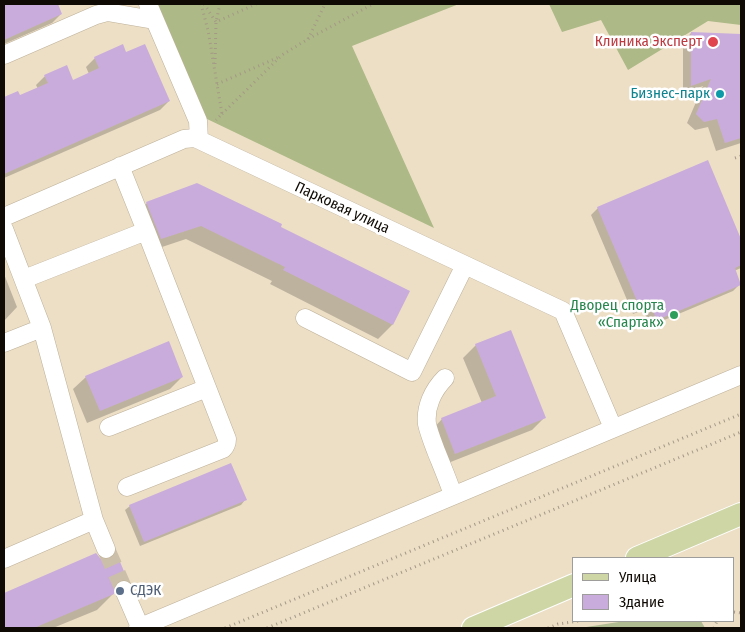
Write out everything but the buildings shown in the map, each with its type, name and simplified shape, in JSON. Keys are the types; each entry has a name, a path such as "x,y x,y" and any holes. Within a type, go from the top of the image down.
{"main road":[{"path":"639,557 741,514"},
{"path":"473,628 572,586"}],"street":[{"path":"4,55 96,15 107,12 151,12 198,121 199,140 195,138 184,139 4,217"},
{"name":"Парковая улица","path":"199,140 563,312 613,428"},
{"path":"120,166 228,439 223,449 128,486"},
{"path":"4,229 42,328 94,520 106,549"},
{"path":"24,279 146,231"},
{"path":"305,318 412,372 465,265"},
{"path":"4,343 42,328"},
{"path":"124,590 139,628 741,375"},
{"path":"445,378 435,390 430,400 428,424 432,441 454,495"},
{"path":"109,427 207,388"},
{"path":"4,559 94,520"}],"path":[{"path":"202,4 216,22"},
{"path":"202,4 222,114"},
{"path":"215,72 216,22 220,4"},
{"path":"216,22 256,4"},
{"path":"308,39 325,4"},
{"path":"217,84 282,55 373,4"},
{"path":"198,121 208,127 282,55"},
{"path":"735,158 741,156"},
{"path":"225,628 741,414"},
{"path":"267,628 741,432"},
{"path":"548,628 572,622"}],"green space":[{"path":"149,4 459,4 352,46 434,228 205,118"},
{"path":"549,4 741,4 741,25 708,21 628,70 601,20 562,32"},
{"path":"619,622 702,622 705,628 580,628"}],"tunnel":[{"path":"106,549 124,590"}],"place":[{"name":"Клиника Эксперт","path":"713,42"},
{"name":"Бизнес-парк","path":"720,94"},
{"name":"Дворец спорта «Спартак»","path":"674,315"},
{"name":"СДЭК","path":"120,591"}]}
